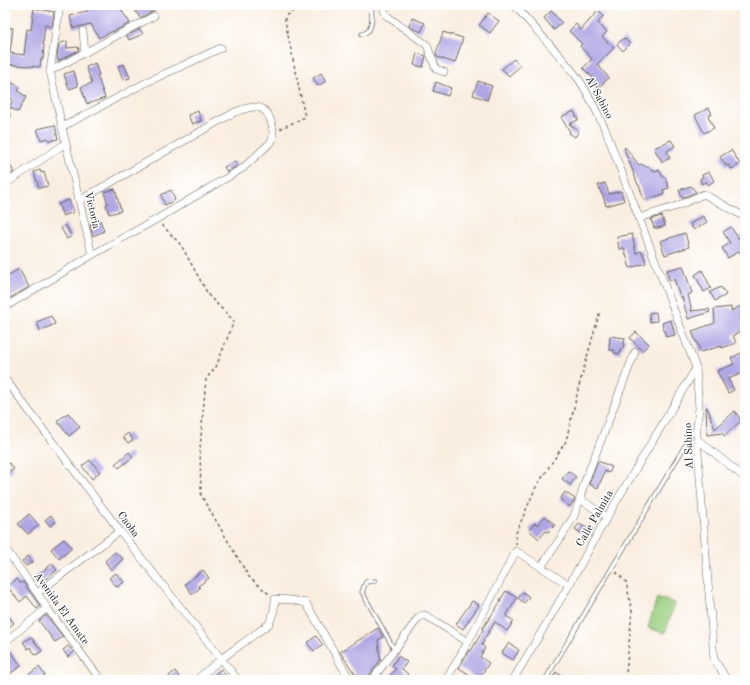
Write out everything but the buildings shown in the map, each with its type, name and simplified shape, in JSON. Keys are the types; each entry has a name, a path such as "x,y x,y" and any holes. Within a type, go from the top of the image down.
{"street":[{"path":"50,71 60,5"},
{"path":"384,5 384,10 387,16 427,45 436,68 444,72"},
{"name":"Al Sabino","path":"514,5 577,78 588,95 606,131 696,368 699,408 697,439 714,658 727,680"},
{"path":"50,71 154,16"},
{"path":"83,31 86,53"},
{"path":"62,126 149,81 221,48"},
{"name":"Victoria","path":"50,71 92,255"},
{"path":"5,307 243,168 272,141 274,132 270,118 267,112 260,108 251,107 234,112 80,200"},
{"path":"7,183 66,143"},
{"path":"639,218 677,206 704,194 745,217"},
{"path":"541,567 574,516 584,484 634,352"},
{"name":"Calle Palmita","path":"513,680 607,517 696,368"},
{"name":"Caoba","path":"5,379 120,531 238,680"},
{"path":"697,439 745,478"},
{"path":"580,499 607,517"},
{"path":"37,593 120,531"},
{"name":"Avenida El Amate","path":"5,548 47,608 101,680"},
{"path":"446,680 468,642 516,551 569,585"},
{"path":"196,680 221,659 270,624 274,612 275,599 292,600 306,604 350,680"},
{"path":"5,642 47,608"},
{"path":"372,680 419,617 423,615 427,616 468,642"}],"lane":[{"path":"362,34 368,31 371,25 371,5"},
{"path":"545,680 697,426"},
{"path":"375,581 366,582 362,592 395,650"}],"path":[{"path":"274,132 305,117 285,21 285,16 303,5"},
{"path":"157,219 181,245 209,296 234,322 216,367 206,379 200,448 201,495 249,577 275,599"},
{"path":"516,551 516,533 536,487 566,441 580,382 600,311"},
{"path":"612,567 626,582 632,611 626,674"}],"green space":[{"path":"657,598 675,603 665,633 648,628"}]}
